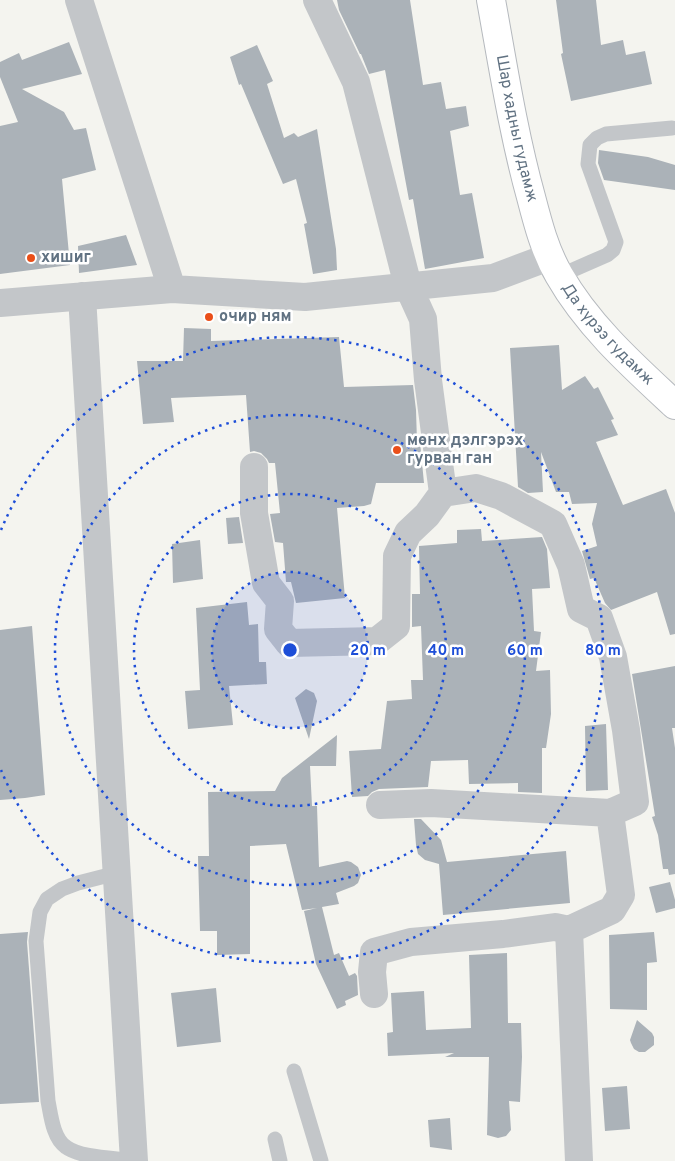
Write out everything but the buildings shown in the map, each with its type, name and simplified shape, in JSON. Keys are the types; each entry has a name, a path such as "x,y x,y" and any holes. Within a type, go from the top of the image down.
{"main road":[{"name":"Шар хадны гудамж","path":"491,0 519,150 538,226 554,266"},
{"name":"Да хүрээ гудамж","path":"554,266 596,328 675,405"}],"street":[{"path":"79,0 172,289"},
{"path":"254,467 254,513 266,583 280,601 278,630 289,643 378,641 396,626 397,556 408,534 427,515 443,493 428,380 423,319 408,286 356,82 317,0"},
{"path":"0,303 172,289 305,296 493,278 554,266"},
{"path":"82,296 134,1161"},
{"path":"380,805 431,803 610,813 635,802 626,730 613,657 599,618 581,609 571,565 552,524 501,496 476,488 443,493"},
{"path":"374,994 372,972 374,952 411,942 503,934 555,927 569,930 612,910 621,895 610,813"},
{"path":"569,930 579,1161"}],"lane":[{"path":"554,266 607,255 613,250 616,242 588,164 590,144 606,134 672,128"},
{"path":"117,873 78,883 62,889 47,899 40,912 36,942 48,1101 52,1122 57,1135 65,1147 80,1154 134,1161"},
{"path":"294,1071 322,1161"},
{"path":"275,1138 280,1161"}],"place":[{"name":"хишиг","path":"31,258"},
{"name":"очир ням","path":"209,317"},
{"name":"мөнх дэлгэрэх гурван ган","path":"397,450"}]}
